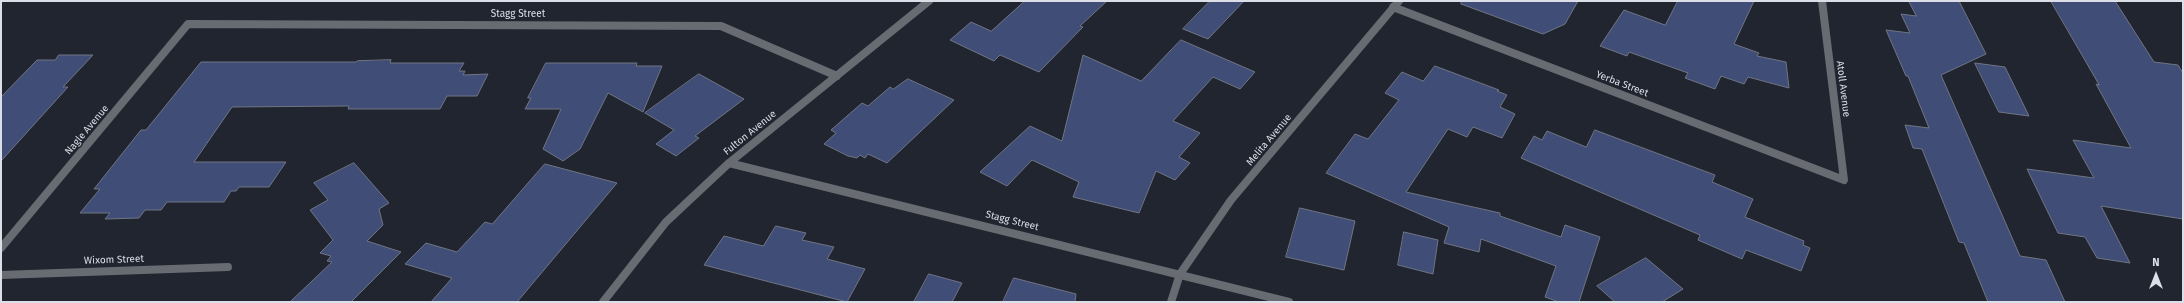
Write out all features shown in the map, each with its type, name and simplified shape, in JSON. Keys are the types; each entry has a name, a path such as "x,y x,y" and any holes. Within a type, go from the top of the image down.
{"street":[{"name":"Fulton Avenue","path":"603,302 666,222 729,163 930,1"},
{"name":"Atoll Avenue","path":"1822,1 1844,180"},
{"name":"Yerba Street","path":"1396,4 1844,180"},
{"name":"Melita Avenue","path":"1171,302 1180,274 1231,200 1396,4"},
{"name":"Stagg Street","path":"188,24 721,26 837,76"},
{"name":"Nagle Avenue","path":"1,248 188,24"},
{"name":"Stagg Street","path":"729,163 1289,302"},
{"name":"Wixom Street","path":"1,275 228,267"}],"building":[{"path":"1025,1 1107,1 1080,26 1083,27 1039,72 1000,55 994,61 950,40 971,22 991,31"},
{"path":"1210,1 1244,1 1208,39 1183,29"},
{"path":"1462,1 1578,1 1565,24 1543,34 1461,4"},
{"path":"1678,1 1754,1 1734,44 1759,53 1757,56 1786,62 1789,88 1748,77 1744,84 1721,76 1715,89 1685,78 1688,73 1629,52 1627,56 1600,46 1624,10 1665,25"},
{"path":"1909,1 1959,1 1986,54 1941,75 2020,256 2046,260 2065,302 1988,302 1964,243 1959,242 1922,149 1913,148 1905,125 1929,128 1908,76 1906,76 1886,30 1910,33 1901,14 1916,16"},
{"path":"2051,1 2115,1 2154,62 2178,65 2183,73 2183,219 2101,206 2130,263 2097,258 2085,237 2058,233 2027,169 2094,178 2073,140 2131,148 2096,84 2099,85"},
{"path":"1181,40 1255,72 1240,89 1213,77 1173,121 1200,133 1179,157 1190,163 1175,180 1156,171 1139,213 1073,197 1079,182 1032,160 1007,186 980,172 1030,126 1062,141 1083,55 1141,81"},
{"path":"59,55 93,55 63,87 68,87 1,161 1,97 37,60 55,60"},
{"path":"391,60 390,63 464,63 459,71 465,71 463,75 488,74 477,96 447,96 440,109 348,109 349,106 232,107 194,162 286,162 269,187 239,187 236,191 231,191 224,202 167,202 161,210 145,210 139,218 105,219 110,213 80,213 100,189 94,189 141,130 146,130 201,62 356,62"},
{"path":"546,63 637,63 636,66 662,66 643,112 608,93 580,149 563,161 543,149 561,109 525,109 531,98 528,98"},
{"path":"1975,63 2005,67 2029,116 1999,112"},
{"path":"1435,66 1499,90 1497,91 1507,95 1500,107 1515,114 1502,138 1473,127 1467,137 1448,129 1406,192 1500,213 1500,216 1561,237 1565,225 1600,237 1579,302 1559,302 1545,297 1556,266 1481,239 1479,252 1444,243 1449,227 1326,173 1355,134 1368,139 1399,100 1385,93 1402,72 1423,81"},
{"path":"699,74 744,99 695,136 699,138 676,156 656,144 674,130 645,113"},
{"path":"908,79 954,100 887,163 868,154 865,158 860,155 857,158 848,156 824,144 836,133 831,130 862,103 868,106 890,87 893,89"},
{"path":"1595,130 1715,175 1712,182 1753,199 1745,217 1804,241 1803,245 1810,248 1801,271 1746,250 1742,259 1698,240 1700,235 1521,158 1534,136 1542,140 1547,131 1586,147"},
{"path":"354,163 389,203 379,209 383,225 367,241 401,252 351,302 290,302 332,262 327,261 331,256 320,253 333,240 310,210 328,200 314,183"},
{"path":"545,164 617,183 517,302 431,302 452,278 405,264 426,243 457,252 485,222 492,224"},
{"path":"1300,208 1355,221 1344,270 1286,257"},
{"path":"776,226 806,233 802,240 834,247 827,259 865,269 847,302 704,265 724,236 763,246"},
{"path":"1404,232 1438,240 1433,274 1398,265"},
{"path":"1646,258 1683,289 1662,302 1615,302 1597,286"},
{"path":"929,274 962,283 952,302 914,302"},
{"path":"1014,278 1076,294 1075,302 1003,302"}]}
